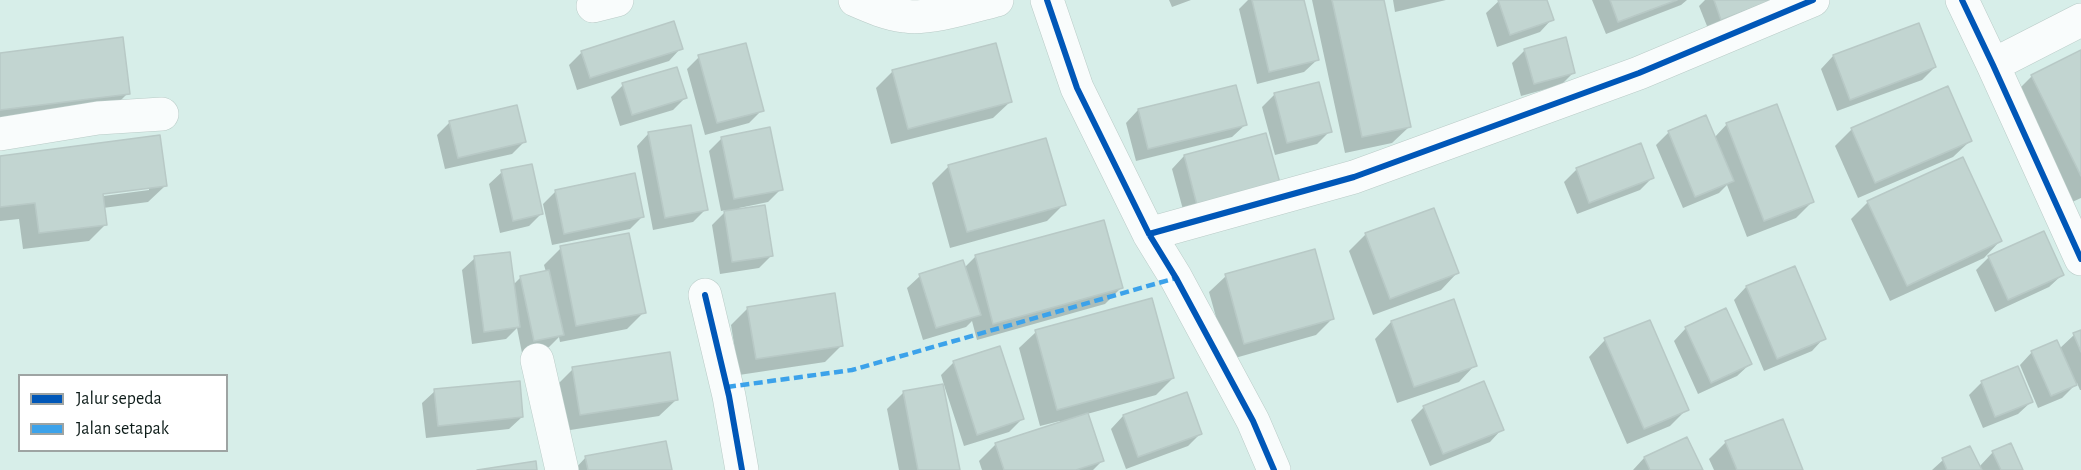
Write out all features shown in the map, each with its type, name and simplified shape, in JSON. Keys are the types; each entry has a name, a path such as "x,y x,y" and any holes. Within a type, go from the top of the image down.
{"street":[{"path":"855,0 878,10 907,17 951,12 997,0"},
{"path":"1047,0 1077,88 1149,234 1176,278 1253,421 1274,470"},
{"path":"1149,234 1354,177 1639,73 1813,0"},
{"path":"1962,0 1994,65 2081,259"},
{"path":"1994,65 2081,20"},
{"path":"0,134 98,118 162,114"},
{"path":"705,295 729,396 742,470"},
{"path":"537,360 562,470"}],"building":[{"path":"1252,0 1304,0 1319,60 1269,72"},
{"path":"1332,0 1384,0 1411,127 1362,137"},
{"path":"1498,0 1547,0 1554,20 1510,35"},
{"path":"1610,0 1677,0 1618,22"},
{"path":"1714,0 1774,0 1721,20"},
{"path":"674,21 683,49 590,78 581,51"},
{"path":"1919,23 1936,67 1850,100 1833,55"},
{"path":"123,37 130,94 0,110 0,53"},
{"path":"1566,37 1575,73 1534,84 1524,49"},
{"path":"746,43 764,111 717,123 698,55"},
{"path":"996,43 1012,102 908,129 892,70"},
{"path":"2081,50 2081,176 2031,75"},
{"path":"677,67 687,98 632,115 622,83"},
{"path":"1319,82 1332,132 1287,143 1274,93"},
{"path":"1236,85 1247,125 1148,149 1138,109"},
{"path":"1948,86 1972,141 1875,183 1851,128"},
{"path":"1777,104 1814,202 1764,221 1726,123"},
{"path":"517,105 526,142 458,158 449,121"},
{"path":"1706,115 1734,181 1695,197 1668,131"},
{"path":"691,125 708,210 665,218 648,132"},
{"path":"770,127 783,190 734,199 721,137"},
{"path":"1266,133 1280,183 1197,205 1184,155"},
{"path":"160,135 167,186 103,194 107,225 39,233 35,203 0,207 0,156"},
{"path":"1046,138 1066,205 967,232 948,165"},
{"path":"1641,143 1654,178 1589,203 1576,168"},
{"path":"1963,157 2002,241 1907,286 1867,201"},
{"path":"532,164 543,214 513,221 501,170"},
{"path":"635,173 644,217 564,234 555,190"},
{"path":"765,205 773,256 732,262 724,211"},
{"path":"1434,208 1459,273 1390,299 1365,233"},
{"path":"1104,220 1123,288 993,324 975,255"},
{"path":"2044,231 2064,275 2008,300 1988,256"},
{"path":"629,233 646,313 576,326 560,246"},
{"path":"1315,249 1334,319 1244,344 1225,274"},
{"path":"510,252 520,327 484,332 474,256"},
{"path":"963,260 981,315 936,328 919,274"},
{"path":"1795,266 1826,339 1777,359 1746,286"},
{"path":"549,270 564,335 534,341 520,276"},
{"path":"835,293 843,346 756,359 747,307"},
{"path":"1152,298 1174,378 1057,410 1035,330"},
{"path":"1454,299 1477,366 1414,387 1391,321"},
{"path":"1726,308 1752,364 1711,383 1685,327"},
{"path":"1650,320 1689,410 1644,429 1604,338"},
{"path":"2081,330 2081,352 2073,333"},
{"path":"2057,340 2077,385 2051,396 2031,351"},
{"path":"1000,346 1024,419 977,435 953,361"},
{"path":"670,352 678,400 580,415 572,367"},
{"path":"2018,366 2033,402 1995,417 1981,381"},
{"path":"520,381 523,417 438,426 434,389"},
{"path":"1484,381 1504,430 1443,454 1423,406"},
{"path":"943,384 960,470 918,470 903,391"},
{"path":"1187,392 1202,434 1138,457 1123,415"},
{"path":"1088,413 1104,461 1076,470 1004,470 995,443"},
{"path":"1783,419 1803,470 1737,470 1725,441"},
{"path":"1687,437 1703,470 1650,470 1644,457"},
{"path":"666,441 672,470 588,470 585,456"},
{"path":"2011,443 2023,470 2001,470 1992,451"},
{"path":"1970,446 1982,470 1947,470 1942,458"},
{"path":"536,461 537,470 477,470"}],"marked path":[{"path":"727,387 852,370 1176,278"}],"cycle path":[{"path":"1047,0 1077,88 1149,234 1176,278 1253,421 1274,470"},
{"path":"1149,234 1354,177 1639,73 1813,0"},
{"path":"1962,0 2081,259"},
{"path":"705,295 729,396 742,470"}]}
